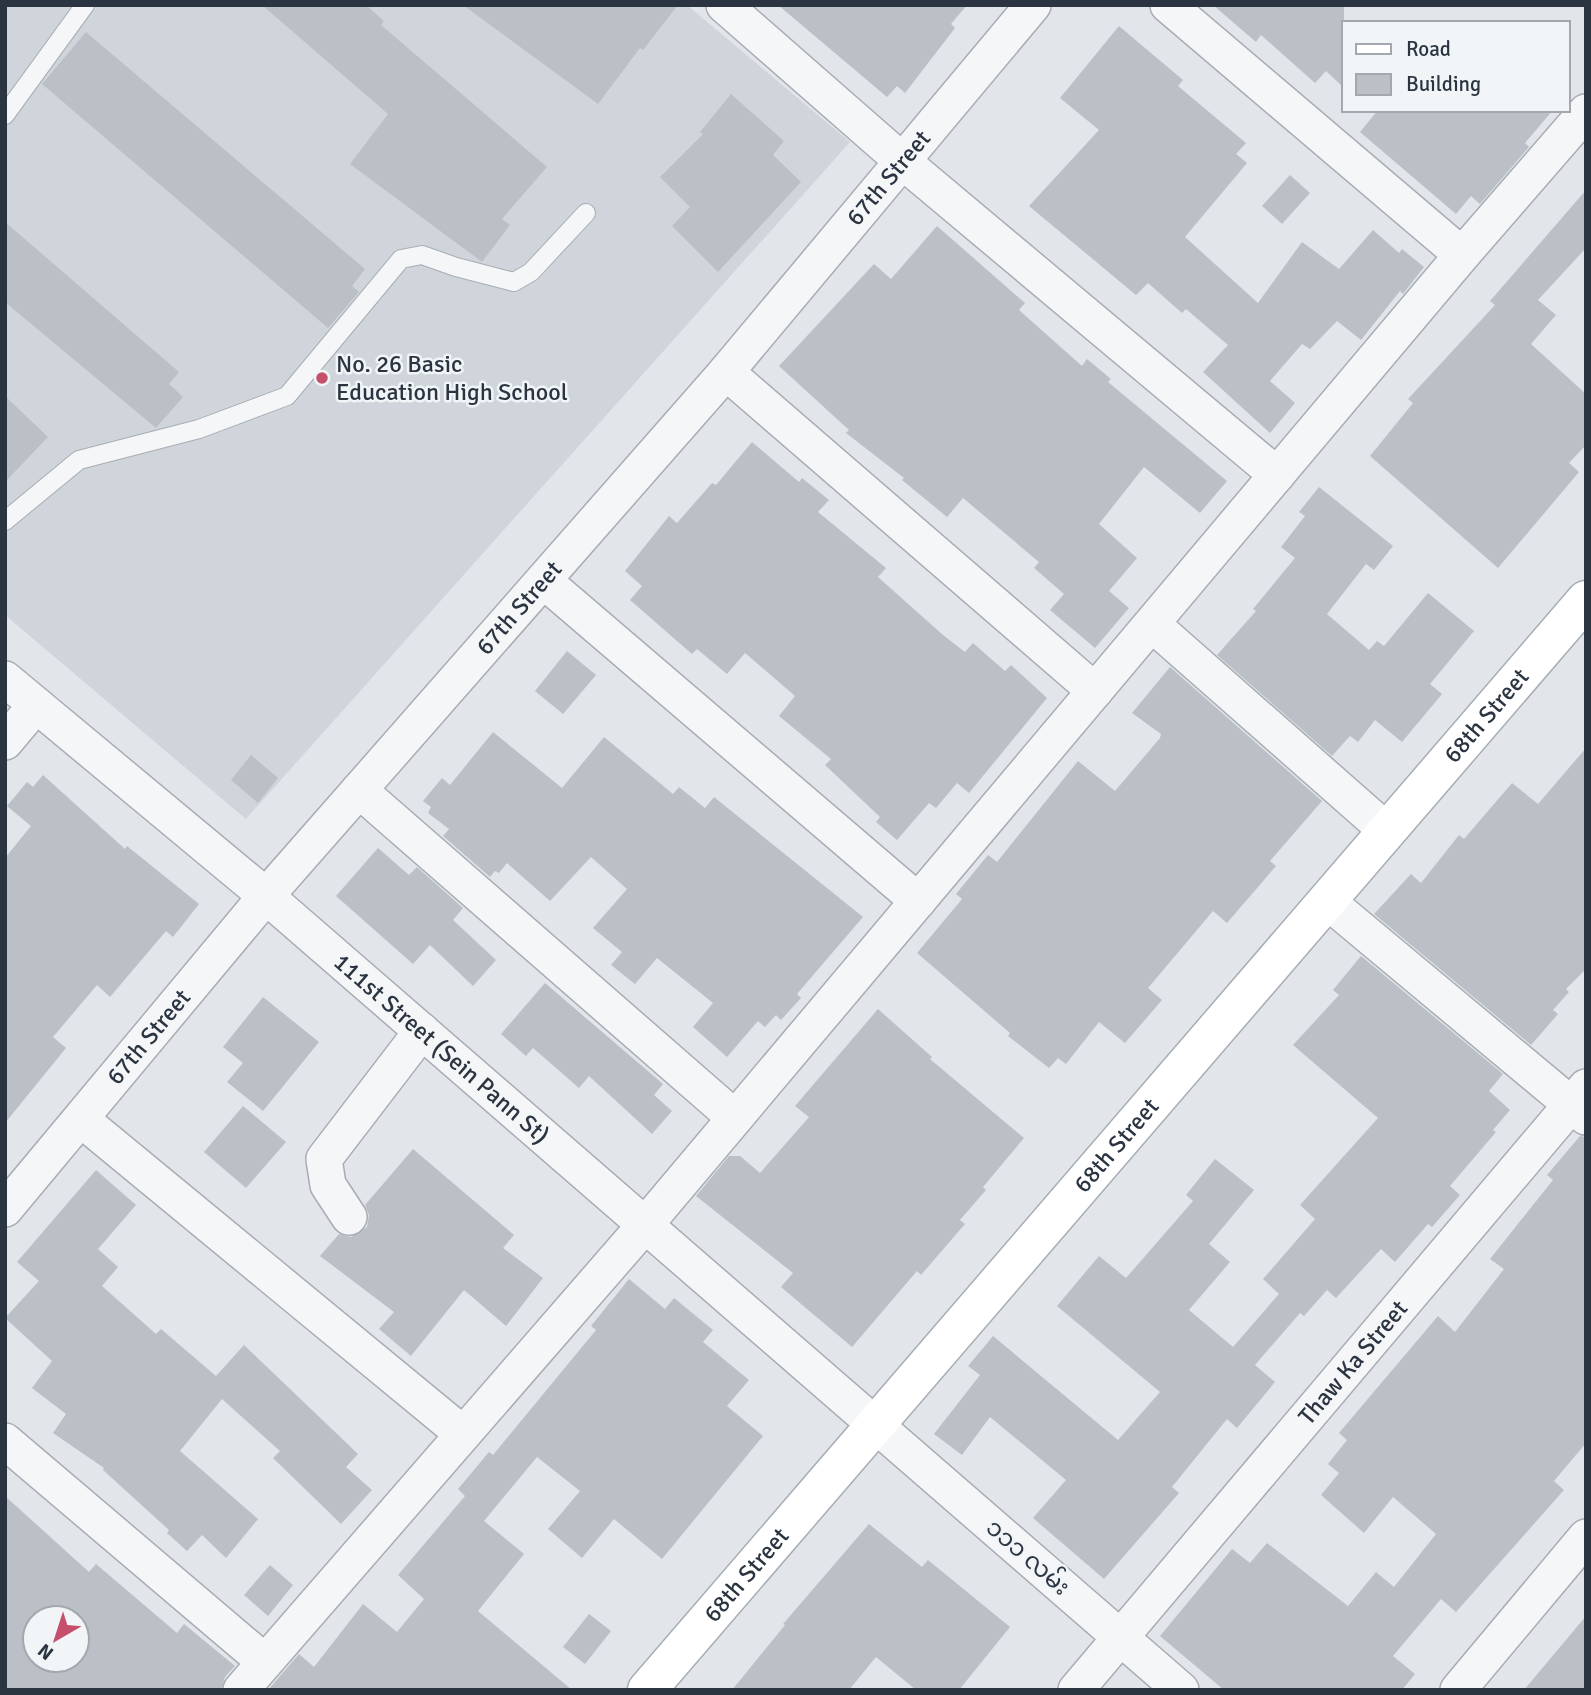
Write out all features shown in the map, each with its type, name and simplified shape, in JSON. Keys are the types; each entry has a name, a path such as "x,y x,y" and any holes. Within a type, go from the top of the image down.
{"main road":[{"name":"68th Street","path":"647,1690 1586,600"}],"street":[{"path":"724,5 901,160 1277,475"},
{"name":"67th Street","path":"5,1209 266,896 726,372 1033,5"},
{"path":"1168,5 1462,255"},
{"path":"241,1690 645,1225 1462,255 1586,112"},
{"path":"726,372 1095,691"},
{"path":"544,581 918,901"},
{"path":"1152,624 1387,831"},
{"name":"111st Street (Sein Pann St)","path":"5,679 266,896 876,1423"},
{"path":"5,742 36,705"},
{"path":"359,790 524,938 736,1118"},
{"path":"1327,901 1581,1103"},
{"path":"349,1217 328,1185 324,1159 422,1031"},
{"name":"Thaw Ka Street","path":"1076,1690 1581,1103"},
{"path":"82,1119 463,1434"},
{"name":"၁၁၁ လမ်း","path":"876,1423 1181,1690"},
{"path":"5,1441 265,1662"},
{"path":"1458,1690 1586,1537"}],"lane":[{"path":"5,115 85,5"},
{"path":"5,521 79,460 199,429 287,396 401,259 422,255 514,282 531,272 586,213"}],"shaded area":[{"name":"No. 26 Basic Education High School","path":"5,5 687,5 850,142 246,819 5,615"}],"building":[{"path":"262,5 366,5 384,21 381,25 547,167 502,219 510,225 482,262 350,164 388,114"},
{"path":"463,5 678,5 643,50 640,48 598,104"},
{"path":"778,5 967,5 951,24 955,28 905,93 897,86 887,97"},
{"path":"1213,5 1344,5 1342,86 1326,71 1315,83 1261,35 1256,42"},
{"path":"1119,26 1183,80 1178,86 1246,143 1236,154 1247,163 1185,237 1258,303 1302,242 1339,269 1373,230 1399,253 1402,249 1424,267 1403,294 1400,291 1361,340 1337,321 1310,349 1302,344 1270,381 1295,403 1270,433 1203,372 1228,345 1186,309 1182,313 1148,283 1136,295 1029,206 1099,130 1060,98"},
{"path":"86,32 365,269 352,286 359,292 328,328 42,84"},
{"path":"731,94 784,141 773,155 801,182 718,272 672,226 690,207 660,177 703,134 700,132"},
{"path":"1376,112 1551,112 1525,143 1529,147 1480,204 1471,196 1456,214 1360,132"},
{"path":"1290,175 1310,193 1282,224 1262,206"},
{"path":"1586,190 1586,248 1538,300 1556,315 1531,344 1586,394 1586,445 1569,463 1579,472 1498,568 1370,456 1413,403 1408,399 1495,305 1490,301"},
{"path":"5,222 179,372 169,384 183,397 156,428 5,302"},
{"path":"937,226 1025,303 1019,310 1082,366 1087,359 1111,379 1108,382 1227,481 1200,513 1144,467 1099,524 1137,558 1109,591 1129,608 1095,648 1050,610 1064,594 1034,568 1039,562 963,498 947,517 902,480 904,478 846,433 849,430 779,366 874,264 891,279"},
{"path":"5,396 48,437 5,482"},
{"path":"752,442 799,482 802,478 829,500 818,512 886,568 878,577 943,635 965,652 973,643 1005,671 1011,665 1047,698 969,793 957,783 936,808 929,803 897,840 876,822 880,817 825,765 831,759 779,716 795,696 745,653 727,674 697,649 692,654 630,600 642,586 625,571 669,516 677,523 712,483 716,485"},
{"path":"1319,487 1393,546 1374,570 1366,564 1327,614 1369,650 1377,641 1384,646 1428,593 1474,631 1430,684 1442,694 1402,742 1375,720 1358,742 1350,736 1332,756 1217,655 1256,611 1253,609 1295,558 1281,547 1305,516 1299,512"},
{"path":"567,651 596,675 563,714 535,691"},
{"path":"1170,667 1322,801 1270,861 1276,866 1227,923 1213,911 1148,988 1162,1000 1125,1043 1099,1022 1066,1064 1058,1058 1049,1068 1008,1036 1010,1033 917,953 962,899 956,894 988,855 997,862 1078,761 1115,791 1160,738 1161,734 1132,713"},
{"path":"493,732 562,788 604,737 673,794 679,787 705,808 714,797 863,917 797,994 801,998 781,1020 776,1015 765,1027 758,1021 727,1057 693,1027 713,1003 657,958 635,984 611,965 622,952 593,928 627,889 591,857 550,901 507,863 499,873 495,871 490,877 443,836 449,829 428,813 431,807 423,801 442,778 450,785"},
{"path":"1586,748 1586,969 1566,989 1569,992 1553,1010 1558,1014 1531,1045 1374,914 1411,874 1421,883 1459,835 1464,839 1512,783 1538,804"},
{"path":"251,755 278,778 258,803 231,780"},
{"path":"43,775 125,849 127,846 199,904 173,937 166,931 110,997 97,985 53,1037 66,1048 5,1123 5,858 31,826 7,806 27,782 33,787"},
{"path":"378,848 409,875 417,867 463,908 453,920 496,960 473,986 430,945 413,964 336,896"},
{"path":"1361,956 1503,1074 1489,1091 1510,1110 1493,1130 1496,1132 1450,1186 1460,1195 1432,1227 1428,1224 1395,1262 1381,1249 1336,1298 1327,1290 1304,1316 1300,1313 1255,1365 1275,1382 1237,1428 1227,1419 1172,1487 1179,1493 1104,1579 1033,1518 1066,1480 990,1417 962,1455 934,1434 980,1375 968,1366 993,1336 1118,1440 1160,1392 1057,1306 1099,1256 1126,1278 1193,1201 1186,1195 1215,1159 1254,1190 1209,1244 1230,1262 1189,1310 1233,1347 1279,1294 1263,1279 1315,1219 1300,1205 1378,1118 1293,1045 1339,995 1333,990"},
{"path":"545,983 663,1084 654,1095 672,1111 652,1134 589,1076 579,1088 533,1048 526,1056 501,1034"},
{"path":"263,997 319,1042 263,1111 227,1082 243,1063 223,1047"},
{"path":"878,1009 932,1057 930,1059 1024,1138 983,1187 986,1190 960,1220 965,1224 921,1275 917,1271 852,1347 781,1287 793,1273 696,1196 729,1156 740,1156 760,1173 809,1117 795,1106"},
{"path":"243,1106 286,1142 246,1188 204,1152"},
{"path":"1580,1136 1586,1137 1586,1443 1554,1481 1564,1490 1456,1612 1441,1599 1393,1656 1415,1674 1402,1690 1224,1690 1160,1636 1232,1549 1250,1563 1267,1543 1348,1606 1376,1572 1394,1587 1436,1534 1393,1497 1364,1533 1321,1495 1339,1473 1328,1464 1347,1440 1339,1433 1438,1316 1455,1332 1504,1269 1490,1259 1553,1180 1547,1175"},
{"path":"413,1149 514,1235 503,1248 543,1278 506,1326 464,1290 411,1356 379,1329 394,1312 320,1256 339,1234 351,1237 367,1227 369,1215 365,1205"},
{"path":"96,1170 136,1205 98,1249 118,1267 102,1286 156,1334 161,1329 216,1376 244,1345 358,1454 346,1467 372,1490 341,1524 273,1458 280,1451 222,1399 180,1451 258,1519 226,1558 202,1535 187,1551 167,1533 169,1530 103,1470 104,1468 53,1433 66,1414 32,1388 52,1361 5,1318 39,1281 17,1262"},
{"path":"629,1279 665,1309 674,1298 713,1330 703,1342 749,1380 727,1406 763,1436 662,1559 614,1519 582,1558 548,1529 580,1491 537,1457 484,1521 524,1554 478,1611 572,1690 268,1690 299,1654 314,1667 363,1604 397,1632 424,1599 398,1575 465,1496 458,1489 489,1452 493,1455 596,1330 591,1326"},
{"path":"5,1496 89,1572 96,1564 177,1633 184,1624 235,1666 225,1677 221,1690 5,1690"},
{"path":"869,1524 922,1567 928,1560 1010,1627 959,1690 916,1690 876,1657 849,1690 732,1690 785,1625 783,1624"},
{"path":"270,1565 293,1585 268,1616 244,1595"},
{"path":"589,1614 611,1631 585,1664 563,1647"},
{"path":"1586,1616 1586,1690 1524,1690"}],"place":[{"name":"No. 26 Basic Education High School","path":"322,378"}]}
